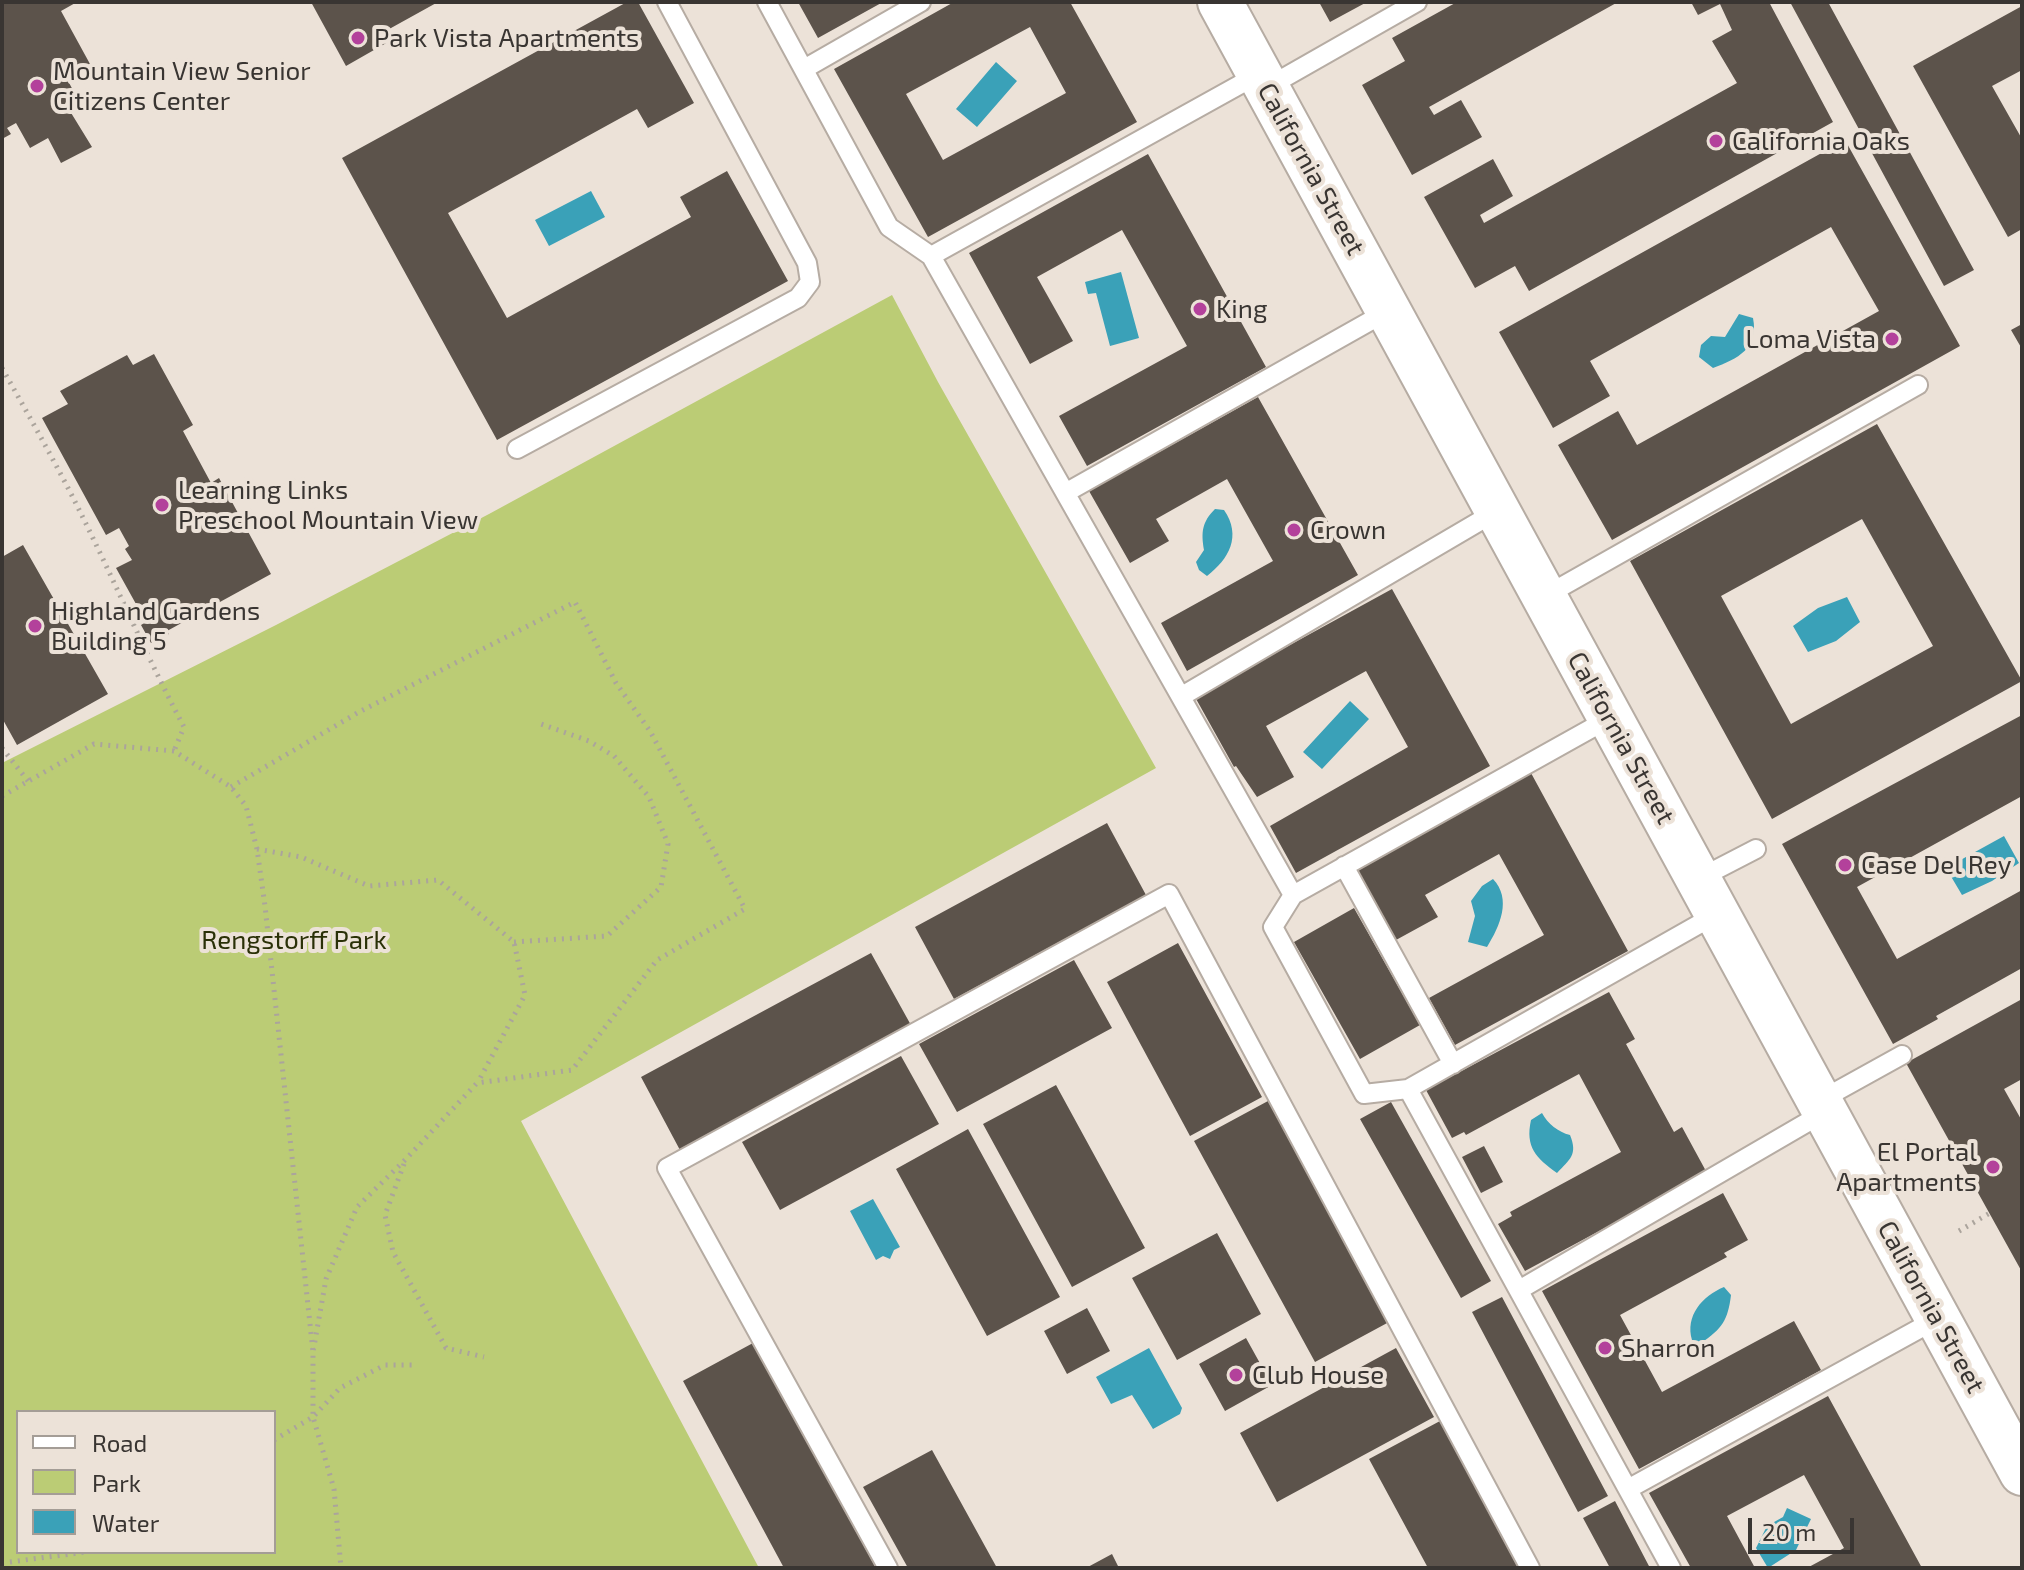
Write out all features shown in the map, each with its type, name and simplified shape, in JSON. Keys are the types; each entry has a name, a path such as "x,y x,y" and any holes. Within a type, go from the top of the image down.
{"main road":[{"name":"California Street","path":"1220,2 2022,1473"}],"lane":[{"path":"517,449 798,298 810,282 807,263 667,2"},
{"path":"767,2 889,227 931,256 1293,895"},
{"path":"804,69 921,2"},
{"path":"931,256 1417,2"},
{"path":"1067,492 1388,311"},
{"path":"1544,597 1918,385"},
{"path":"1182,696 1497,511"},
{"path":"1610,718 1293,895 1273,927 1364,1094 1408,1089 1453,1064 1707,897 1756,849"},
{"path":"1344,866 1453,1064"},
{"path":"888,1568 667,1168 1169,894 1530,1568"},
{"path":"1519,1290 1822,1107 1902,1055"},
{"path":"1408,1089 1671,1568"},
{"path":"1628,1489 1937,1319"}],"path":[{"path":"2,368 67,486 119,592 148,661 184,727 174,751"},
{"path":"231,787 359,712 575,602 616,683 650,731 745,909 657,960 572,1070 477,1083"},
{"path":"514,942 607,936 661,887 668,844 649,797 614,756 589,741 541,724"},
{"path":"2,796 94,744 174,751 231,787 246,806 257,849 313,1352 313,1417 334,1489 341,1568"},
{"path":"2,748 28,781"},
{"path":"257,849 301,857 369,886 438,880 514,942 525,995 477,1083 357,1207 326,1279 313,1352"},
{"path":"406,1159 385,1215 393,1252 446,1348 484,1357"},
{"path":"1959,1231 1990,1213"},
{"path":"276,1439 313,1417 340,1388 385,1365 414,1365"},
{"path":"2,1563 71,1554"}],"green space":[{"name":"Rengstorff Park","path":"892,295 1156,768 521,1121 759,1568 2,1568 2,763 489,514"}],"water":[{"path":"996,62 1017,81 977,127 956,109"},
{"path":"591,191 605,217 549,246 535,220"},
{"path":"1121,272 1139,338 1110,346 1096,293 1088,294 1085,282"},
{"path":"1739,314 1753,318 1750,345 1731,361 1713,368 1699,357 1701,345 1711,336 1725,337"},
{"path":"1215,509 1224,510 1232,529 1232,538 1227,555 1207,576 1199,570 1196,562 1204,550 1205,523"},
{"path":"1847,597 1860,622 1836,641 1808,652 1793,626 1818,608"},
{"path":"1350,701 1369,719 1322,769 1303,752"},
{"path":"2004,836 2019,863 1992,881 1962,895 1946,868"},
{"path":"1493,879 1499,887 1503,904 1500,922 1487,947 1468,942 1475,916 1471,901 1482,886"},
{"path":"1542,1113 1554,1127 1570,1135 1572,1142 1573,1152 1557,1173 1538,1157 1531,1145 1531,1120"},
{"path":"873,1199 900,1247 894,1250 890,1259 883,1256 876,1260 850,1211"},
{"path":"1724,1287 1731,1295 1723,1323 1701,1343 1692,1340 1691,1323 1697,1308 1702,1301"},
{"path":"1149,1348 1182,1408 1180,1414 1153,1429 1132,1395 1111,1404 1096,1377"},
{"path":"1787,1508 1811,1519 1796,1550 1768,1568 1756,1548 1767,1526 1783,1517"}],"building":[{"name":"Mountain View Senior Citizens Center","path":"2,2 77,2 61,11 90,64 66,77 76,96 65,103 92,147 61,163 48,138 30,148 16,123 7,128 11,134 2,139"},
{"name":"Park Vista Apartments","path":"311,2 438,2 382,33 388,42 346,66"},
{"path":"627,2 638,2 694,103 648,128 637,109 448,213 507,318 691,217 680,197 727,171 788,281 497,440 342,158"},
{"path":"798,2 883,2 818,38"},
{"path":"954,2 1070,2 1137,122 928,237 834,69","holes":["1030,27 1066,93 943,160 906,94"]},
{"path":"1319,2 1367,2 1330,22"},
{"path":"1457,2 1618,2 1429,107 1434,115 1461,100 1482,137 1412,175 1362,85 1405,61 1392,38"},
{"name":"California Oaks","path":"1691,2 1769,2 1833,122 1529,291 1515,266 1475,288 1424,197 1493,159 1513,196 1480,215 1484,223 1737,83 1712,41 1732,30 1720,4 1698,15"},
{"path":"1790,2 1828,2 1974,270 1944,286"},
{"path":"2022,6 2022,70 1992,86 2022,139 2022,229 2008,237 1913,66"},
{"name":"Loma Vista","path":"1845,140 1960,346 1612,540 1558,445 1618,411 1637,445 1879,311 1831,227 1590,361 1610,396 1553,428 1499,332"},
{"name":"King","path":"1148,154 1266,367 1087,466 1059,416 1187,346 1122,230 1037,277 1073,341 1030,364 969,253"},
{"path":"2022,324 2022,349 2011,330"},
{"name":"Learning Links Preschool Mountain View","path":"154,354 193,425 183,431 211,483 219,478 271,574 167,631 169,634 151,643 141,625 146,622 116,568 132,560 125,549 129,546 119,528 106,535 42,418 68,404 60,391 127,355 133,365"},
{"name":"Crown","path":"1258,397 1358,575 1187,671 1161,623 1273,561 1227,479 1156,519 1169,541 1130,563 1089,491"},
{"path":"1877,424 2022,681 1772,819 1630,561","holes":["1862,519 1933,646 1791,724 1721,596"]},
{"name":"Highland Gardens Building 5","path":"23,545 108,694 17,745 2,718 2,557"},
{"path":"1392,589 1490,766 1296,873 1270,826 1408,747 1366,671 1266,726 1294,777 1257,797 1234,767 1195,697"},
{"name":"Case Del Rey","path":"2022,715 2022,796 1857,887 1897,959 2022,890 2022,968 1893,1044 1782,844"},
{"path":"1531,773 1628,951 1455,1045 1429,998 1544,935 1499,854 1425,895 1438,917 1396,940 1356,867"},
{"path":"1107,823 1146,895 954,999 915,927"},
{"path":"1354,908 1420,1025 1360,1059 1294,942"},
{"path":"1178,943 1262,1097 1190,1136 1107,982"},
{"path":"871,953 912,1027 681,1152 641,1077"},
{"path":"1074,960 1112,1028 957,1112 919,1044"},
{"path":"1609,992 1635,1039 1626,1044 1674,1132 1682,1127 1707,1173 1525,1271 1498,1224 1512,1216 1510,1212 1621,1152 1579,1074 1466,1135 1464,1132 1452,1138 1426,1090"},
{"name":"El Portal Apartments","path":"2022,999 2022,1079 2004,1089 2022,1121 2022,1272 1906,1063"},
{"path":"901,1056 939,1124 780,1210 742,1142"},
{"path":"1056,1085 1145,1248 1072,1287 983,1124"},
{"path":"1268,1101 1389,1322 1315,1362 1194,1141"},
{"path":"1391,1102 1491,1281 1461,1298 1360,1119"},
{"path":"968,1129 1060,1297 987,1336 896,1169"},
{"path":"1484,1146 1503,1182 1481,1193 1462,1157"},
{"name":"Sharron","path":"1723,1193 1748,1240 1724,1253 1727,1257 1620,1315 1662,1392 1794,1321 1821,1370 1639,1469 1542,1291"},
{"path":"1217,1233 1261,1314 1177,1360 1132,1278"},
{"path":"1502,1297 1608,1496 1578,1512 1472,1312"},
{"path":"1087,1308 1110,1351 1067,1374 1044,1331"},
{"name":"Club House","path":"1246,1338 1272,1385 1225,1411 1199,1364"},
{"path":"753,1343 876,1568 784,1568 683,1381"},
{"path":"1396,1348 1434,1417 1277,1502 1240,1433"},
{"path":"1828,1396 1922,1568 1807,1568 1844,1548 1804,1475 1727,1516 1755,1568 1691,1568 1649,1493"},
{"path":"1440,1421 1521,1568 1428,1568 1369,1459"},
{"path":"932,1450 997,1568 908,1568 863,1487"},
{"path":"1615,1501 1650,1568 1610,1568 1583,1518"},
{"path":"1112,1554 1119,1568 1086,1568"}],"place":[{"name":"Park Vista Apartments","path":"358,38"},
{"name":"Mountain View Senior Citizens Center","path":"37,86"},
{"name":"California Oaks","path":"1716,141"},
{"name":"King","path":"1200,309"},
{"name":"Loma Vista","path":"1892,339"},
{"name":"Learning Links Preschool Mountain View","path":"162,505"},
{"name":"Crown","path":"1294,530"},
{"name":"Highland Gardens Building 5","path":"35,626"},
{"name":"Case Del Rey","path":"1845,865"},
{"name":"El Portal Apartments","path":"1993,1167"},
{"name":"Sharron","path":"1605,1348"},
{"name":"Club House","path":"1236,1375"}]}
